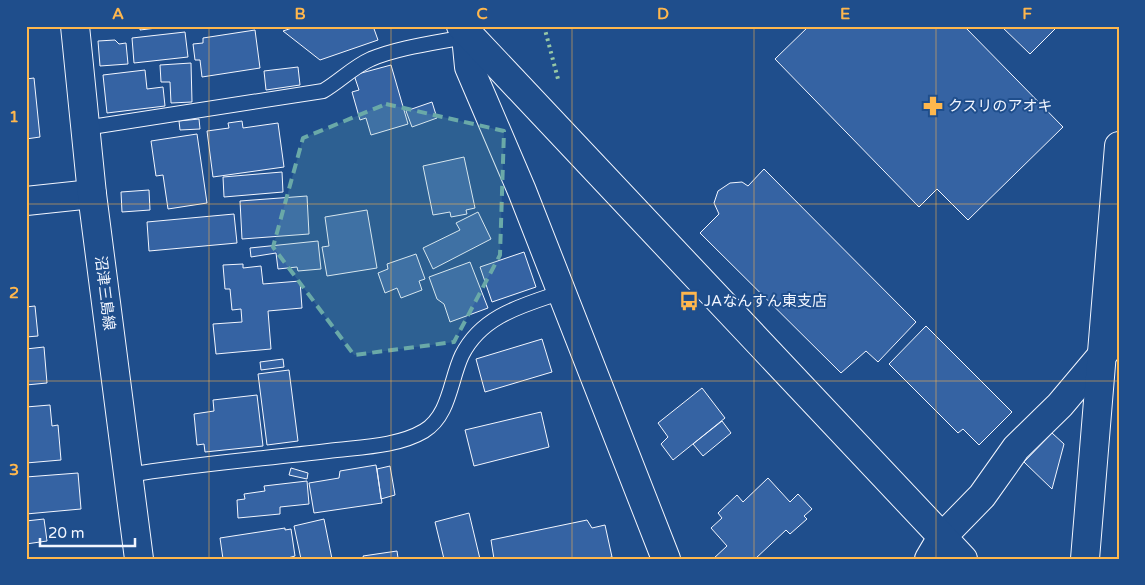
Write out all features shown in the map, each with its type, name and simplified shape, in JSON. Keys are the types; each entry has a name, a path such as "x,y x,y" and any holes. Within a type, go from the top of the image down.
{"street":[{"name":"沼津三島線","path":"75,26 92,194 139,559"},
{"path":"464,30 469,67 522,191 666,559"},
{"path":"464,30 935,548 963,559"},
{"path":"1085,559 1111,344 1119,146"},
{"path":"26,201 92,194"},
{"path":"935,548 982,496 1016,448 1082,381 1111,344"}],"lane":[{"path":"85,128 323,91 338,82 356,67 373,58 464,30"},
{"path":"128,475 362,447 406,439 425,430 439,416 445,405 463,354 476,335 504,313 562,292"}],"highlighted area":[{"path":"386,104 504,131 500,255 454,342 354,355 273,247 303,138"}],"building":[{"path":"140,26 173,26 140,30"},
{"path":"298,26 373,26 378,40 320,60 283,31"},
{"path":"809,26 964,26 1063,127 968,220 937,189 919,207 775,59"},
{"path":"1001,26 1058,26 1030,54"},
{"path":"255,30 260,68 202,77 200,60 195,60 193,44 203,43 203,38"},
{"path":"185,32 188,57 134,63 132,38"},
{"path":"115,40 119,44 126,43 128,64 100,66 98,41"},
{"path":"191,63 192,102 171,103 170,82 161,82 160,65"},
{"path":"391,65 408,124 371,135 366,118 360,120 352,92 359,90 354,75"},
{"path":"298,67 300,85 266,90 264,71"},
{"path":"145,70 147,89 163,87 165,106 107,113 103,75"},
{"path":"34,78 40,137 26,139 26,79"},
{"path":"432,102 437,118 412,127 406,111"},
{"path":"199,119 200,129 180,130 179,121"},
{"path":"242,121 243,128 278,123 284,167 213,177 207,131 229,128 228,123"},
{"path":"197,134 207,203 168,209 163,175 156,176 151,141"},
{"path":"464,157 475,208 466,210 467,214 451,217 450,212 433,215 423,166"},
{"path":"764,169 916,322 878,362 866,351 841,373 700,233 719,214 714,203 718,191 730,183 742,182 748,186"},
{"path":"282,172 283,192 224,197 223,177"},
{"path":"149,190 150,210 122,212 121,192"},
{"path":"307,196 309,234 242,239 240,201"},
{"path":"367,210 377,268 327,276 322,247 329,246 325,217"},
{"path":"478,212 491,239 433,269 423,248 460,230 456,223"},
{"path":"234,214 237,243 149,251 147,222"},
{"path":"318,241 321,269 298,271 297,267 278,269 276,253 251,257 250,248"},
{"path":"524,252 536,287 492,302 480,267"},
{"path":"416,254 425,279 419,281 422,290 401,298 397,288 385,293 378,273 388,269 387,264"},
{"path":"470,262 488,308 450,322 444,304 437,299 429,277"},
{"path":"243,264 243,268 261,266 263,284 300,281 302,308 268,311 271,349 216,354 213,324 242,322 241,309 232,310 230,289 225,289 223,265"},
{"path":"35,306 38,336 26,337 26,307"},
{"path":"926,326 1012,412 979,445 963,429 958,433 889,364"},
{"path":"542,339 552,372 485,392 476,359"},
{"path":"44,347 47,383 26,385 26,349"},
{"path":"283,359 284,367 261,370 260,362"},
{"path":"289,370 298,441 267,445 258,374"},
{"path":"702,388 725,418 673,460 661,444 668,437 658,423"},
{"path":"257,395 263,446 205,452 204,444 197,445 194,414 214,411 213,400"},
{"path":"50,405 52,426 58,425 61,460 26,463 26,407"},
{"path":"541,412 549,447 474,466 465,430"},
{"path":"722,421 731,433 703,456 693,444"},
{"path":"1052,433 1064,444 1052,489 1024,462"},
{"path":"376,465 382,503 314,513 309,483 339,478 340,471"},
{"path":"390,466 395,495 381,499 377,469"},
{"path":"291,468 308,473 307,479 289,475"},
{"path":"78,473 81,509 26,514 26,477"},
{"path":"768,478 790,502 798,494 812,509 804,516 807,519 790,534 786,530 755,559 713,559 727,546 711,528 722,518 718,513 737,495 743,502"},
{"path":"307,481 309,504 280,507 280,514 238,518 237,500 245,499 244,494 265,491 264,486"},
{"path":"469,513 480,559 444,559 435,522"},
{"path":"44,519 47,541 26,544 26,521"},
{"path":"324,519 332,559 301,559 294,526"},
{"path":"587,520 592,528 605,525 612,557 602,559 494,559 491,540"},
{"path":"285,528 285,530 291,529 295,556 284,559 223,559 220,538"},
{"path":"397,551 398,558 403,559 364,559 363,556"}],"hedge":[{"path":"544,26 558,79"}],"place":[{"name":"クスリのアオキ","path":"933,106"},
{"name":"JAなんすん東支店","path":"689,301"}]}
